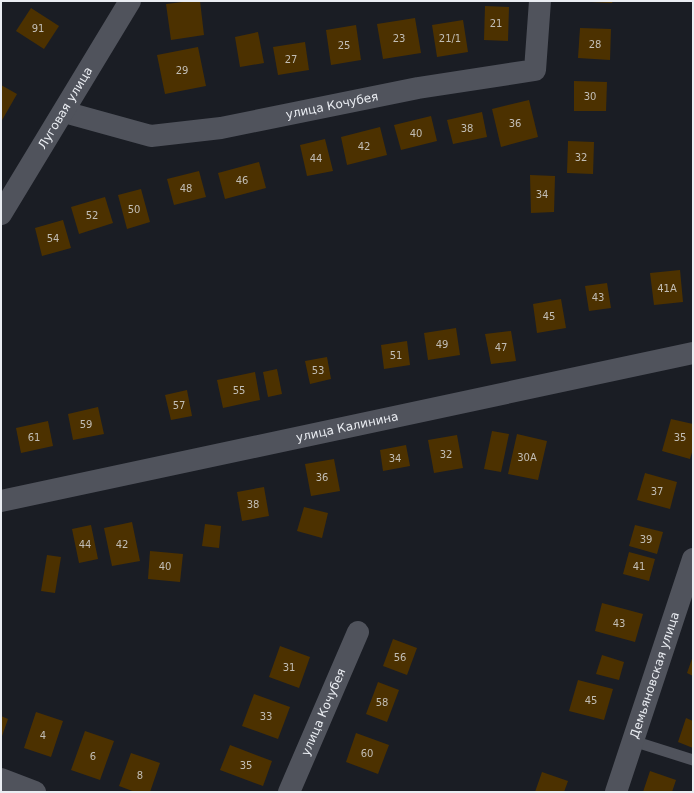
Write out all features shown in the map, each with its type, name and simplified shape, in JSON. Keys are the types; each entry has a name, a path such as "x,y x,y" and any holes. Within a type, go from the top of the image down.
{"street":[{"name":"Луговая улица","path":"1,214 130,1"},
{"name":"улица Кочубея","path":"64,112 151,136 221,128 418,88 535,70 540,1"},
{"name":"улица Калинина","path":"1,501 693,353"},
{"name":"Демьяновская улица","path":"616,792 693,559"},
{"name":"улица Кочубея","path":"289,792 358,632"},
{"path":"1,779 35,792"}],"lane":[{"path":"633,740 693,760"}],"building":[{"path":"200,1 204,35 171,40 166,4"},
{"path":"591,1 613,1 612,3"},
{"path":"485,6 509,7 508,41 484,40"},
{"path":"31,8 59,26 44,49 16,31"},
{"path":"415,18 421,53 383,59 377,24"},
{"path":"463,20 468,52 437,57 432,25"},
{"path":"356,25 361,60 331,65 326,30"},
{"path":"580,28 611,29 610,60 578,58"},
{"path":"258,32 264,63 240,67 235,37"},
{"path":"305,42 309,70 278,75 273,47"},
{"path":"198,47 206,86 165,94 157,55"},
{"path":"574,81 607,82 606,111 574,111"},
{"path":"1,85 17,94 1,122"},
{"path":"529,100 538,137 501,147 492,109"},
{"path":"482,112 487,137 453,144 447,120"},
{"path":"431,116 437,141 401,150 394,125"},
{"path":"380,127 387,155 347,165 341,137"},
{"path":"325,139 333,171 307,176 300,145"},
{"path":"568,141 594,142 593,174 567,173"},
{"path":"259,162 266,188 225,199 218,173"},
{"path":"199,171 206,197 174,205 167,179"},
{"path":"530,175 555,176 554,212 531,213"},
{"path":"141,189 150,222 127,229 118,195"},
{"path":"105,197 113,223 79,234 71,207"},
{"path":"63,220 71,248 42,256 35,228"},
{"path":"680,270 683,302 654,305 650,273"},
{"path":"607,283 611,308 589,311 585,286"},
{"path":"561,299 566,328 537,333 533,304"},
{"path":"456,328 460,355 428,360 424,333"},
{"path":"511,331 516,361 491,364 485,334"},
{"path":"407,341 410,365 384,369 381,345"},
{"path":"327,357 331,379 310,384 305,361"},
{"path":"277,369 282,394 268,397 263,372"},
{"path":"255,372 260,400 223,408 217,380"},
{"path":"187,390 192,416 171,420 165,395"},
{"path":"98,407 104,434 73,440 68,414"},
{"path":"671,419 693,424 693,449 690,459 662,451"},
{"path":"48,421 53,446 21,453 16,428"},
{"path":"492,431 509,434 501,472 484,469"},
{"path":"517,434 547,441 538,480 508,474"},
{"path":"457,435 463,468 434,473 428,440"},
{"path":"406,445 410,466 383,471 380,450"},
{"path":"334,459 340,491 311,496 305,464"},
{"path":"645,473 677,482 670,509 637,500"},
{"path":"264,487 269,516 242,521 237,492"},
{"path":"304,507 328,513 322,538 297,531"},
{"path":"132,522 140,561 112,566 104,528"},
{"path":"205,524 221,526 219,548 202,546"},
{"path":"91,525 98,559 79,563 72,529"},
{"path":"635,525 663,532 657,554 629,546"},
{"path":"150,551 183,554 180,582 148,579"},
{"path":"629,552 655,559 649,581 623,574"},
{"path":"47,555 61,557 55,593 41,591"},
{"path":"602,603 643,614 635,642 595,631"},
{"path":"393,639 417,648 407,675 383,666"},
{"path":"280,646 310,657 299,688 269,677"},
{"path":"602,655 624,662 619,680 596,674"},
{"path":"693,656 693,676 687,673"},
{"path":"578,680 613,689 604,720 569,711"},
{"path":"378,682 399,690 387,722 366,714"},
{"path":"254,694 290,707 278,739 242,726"},
{"path":"36,712 63,721 51,757 24,748"},
{"path":"1,716 8,719 1,739"},
{"path":"686,718 693,721 693,748 678,742"},
{"path":"85,731 114,741 100,780 71,770"},
{"path":"356,733 389,745 378,774 346,762"},
{"path":"230,745 272,761 263,786 220,770"},
{"path":"131,753 160,763 150,792 135,792 119,786"},
{"path":"650,771 676,780 672,792 643,792"},
{"path":"542,772 568,781 564,792 535,792"}]}
